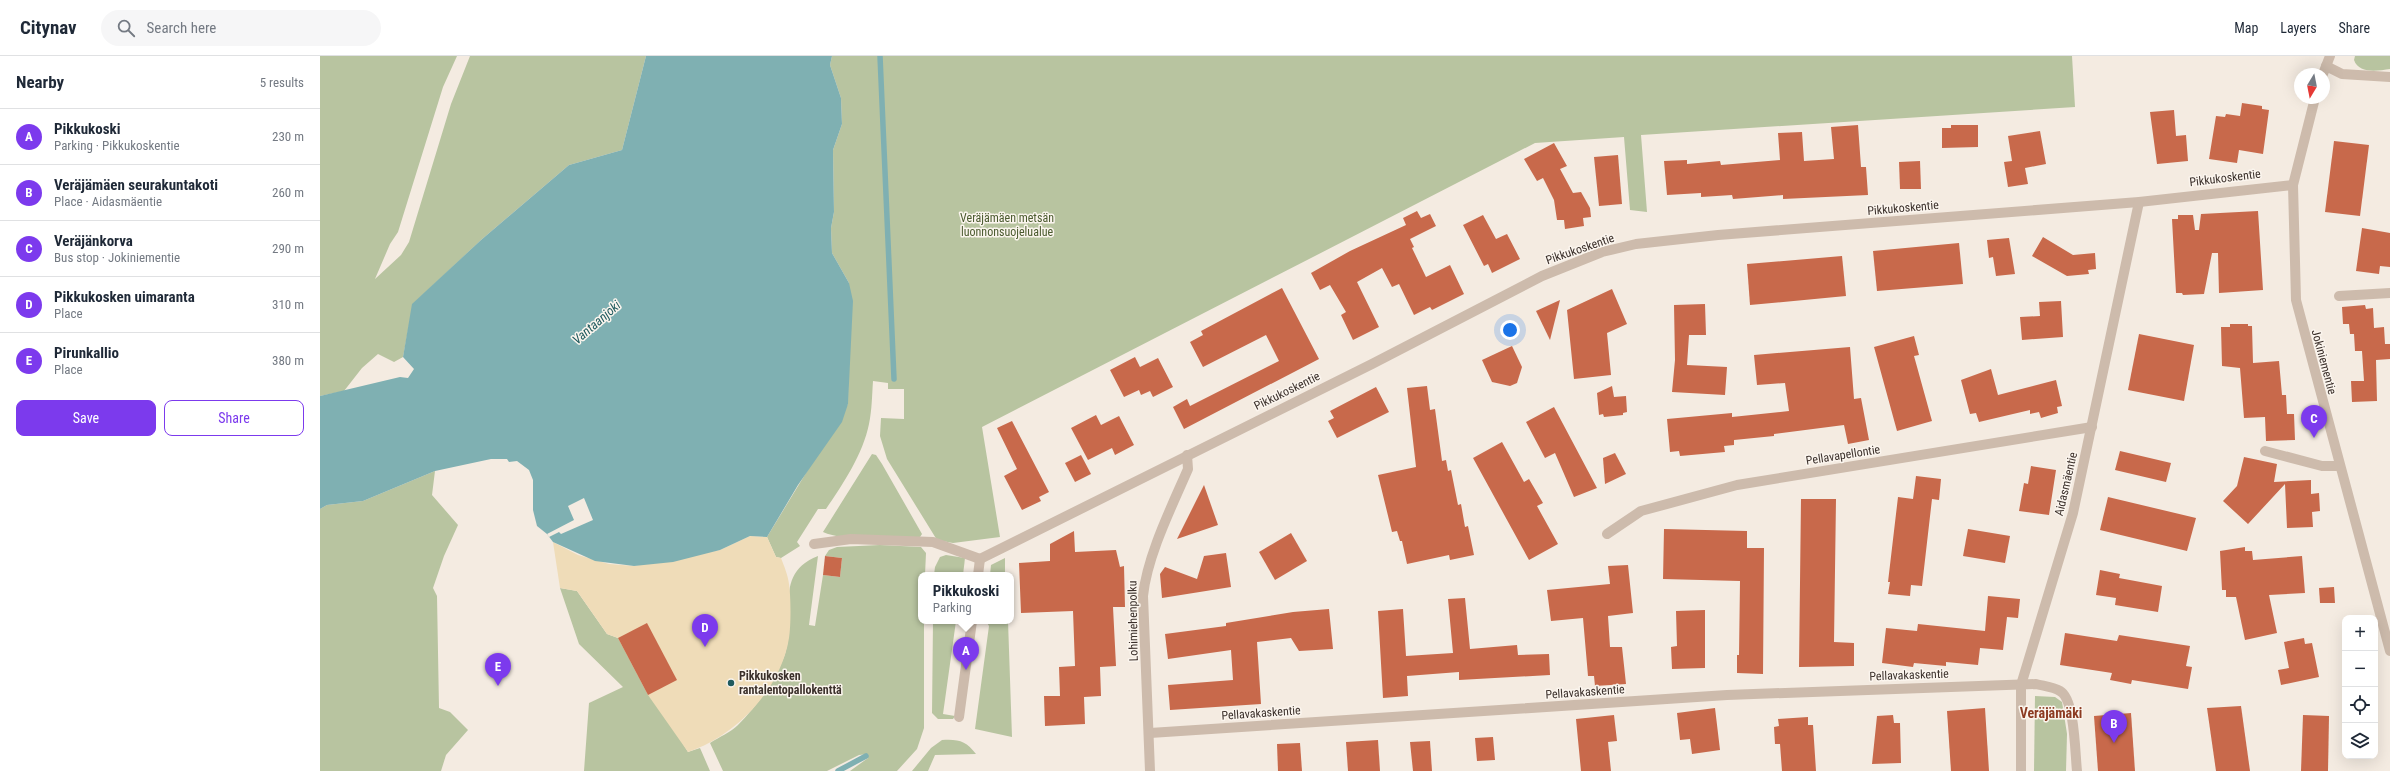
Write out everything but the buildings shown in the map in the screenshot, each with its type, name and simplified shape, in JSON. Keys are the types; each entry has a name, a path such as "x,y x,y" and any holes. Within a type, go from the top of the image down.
{"street":[{"path":"2325,68 2330,56"},
{"path":"2330,71 2342,74 2390,77"},
{"name":"Jokiniementie","path":"2313,104 2293,185 2296,300 2339,466 2390,651"},
{"name":"Pikkukoskentie","path":"980,559 1372,364 1542,276 1602,252 1636,244 1718,235 2139,202 2293,185"},
{"name":"Aidasmäentie","path":"2021,771 2021,685 2073,513 2139,202"},
{"path":"2339,296 2390,293"},
{"name":"Pellavapellontie","path":"1607,534 1640,511 1737,485 2092,427"},
{"path":"2265,451 2322,466 2339,466"},
{"name":"Lohimiehenpolku","path":"1150,771 1150,733 1143,596 1145,580 1152,554 1188,469 1187,455"},
{"path":"814,544 851,539 933,542 980,559 978,572"},
{"path":"959,716 972,624"},
{"name":"Pellavakaskentie","path":"1150,733 1727,695 2021,685 2042,686 2060,690 2066,696 2073,723 2077,771"}],"green space":[{"path":"320,56 457,56 443,87 398,232 390,244 375,279 401,255 409,242 451,104 470,56 646,56 622,150 569,165 481,240 413,304 403,357 394,362 378,354 362,368 344,391 320,396"},
{"name":"Veräjämäen metsän luonnonsuojelualue","path":"832,56 2072,56 2075,107 1641,135 1647,212 1630,210 1624,137 1535,143 982,427 1000,537 953,543 937,540 887,459 880,436 881,418 904,419 904,389 888,389 888,383 873,381 869,424 862,446 852,468 826,509 818,509 797,542 800,546 781,558 776,557 767,537 848,404 849,283 832,253 831,228 834,212 833,150 842,124 841,98 830,65"},
{"path":"2355,56 2390,56 2390,69 2374,71 2364,70 2356,64 2354,60"},
{"path":"872,454 876,455 882,464 922,534 920,537 856,538 832,535 823,532"},
{"path":"435,471 432,495 458,525 444,556 433,588 437,596 439,708 450,712 468,730 446,755 441,771 320,771 320,509 327,505 363,501"},
{"path":"880,545 921,547 926,553 925,572 918,572 918,624 924,624 924,728 917,749 897,771 850,771 868,758 868,754 859,755 827,771 723,771 710,743 732,730 745,718 758,702 775,676 784,657 788,642 790,586 795,574 804,564 818,556 809,625 815,626 823,575 840,577 842,558 825,556 829,550 837,547"},
{"path":"946,555 965,558 963,572 934,572 940,557"},
{"path":"1005,558 1005,572 990,572 991,565"},
{"path":"560,588 577,591 607,634 618,638 688,752 700,748 710,771 584,771 589,703 623,687 579,644"},
{"path":"933,624 956,624 943,714 955,716 953,719 938,719 932,713"},
{"path":"988,624 1008,624 1012,737 975,729 989,626"},
{"path":"2035,696 2055,697 2062,702 2067,734 2066,771 2034,771"},
{"path":"942,740 962,742 969,746 976,754 935,755 928,771 912,771 931,748"}],"sand":[{"path":"750,536 767,537 776,557 781,558 787,574 790,590 790,619 789,638 784,657 777,675 754,708 723,735 706,745 688,752 648,695 618,638 607,634 577,591 560,588 553,542 578,555 609,564 634,566 720,550"}],"water":[{"name":"Vantaanjoki","path":"646,56 832,56 830,65 841,98 842,124 833,150 834,212 831,228 832,253 849,283 853,301 848,404 842,422 798,485 767,537 750,536 720,550 673,562 634,566 595,561 553,542 547,534 537,526 533,510 533,480 529,470 517,461 509,462 507,459 491,459 435,471 363,501 327,505 320,509 320,396 400,377 408,378 414,369 403,357 412,304 481,240 569,165 622,150"}],"pier":[{"path":"584,498 593,520 561,534 559,532 549,537 547,534 574,520 568,506"}],"waterway":[{"path":"880,56 894,379"},
{"path":"838,771 866,756"}],"place":[{"name":"Veräjänkorva","path":"2314,438"},
{"name":"Pikkukosken uimaranta","path":"705,647"},
{"name":"Pikkukoski","path":"966,670"},
{"name":"Pikkukosken rantalentopallokenttä","path":"731,683"},
{"name":"Pirunkallio","path":"498,686"},
{"name":"Veräjämäen seurakuntakoti","path":"2114,743"}],"district":[{"name":"Veräjämäki","path":"2051,713"}]}
